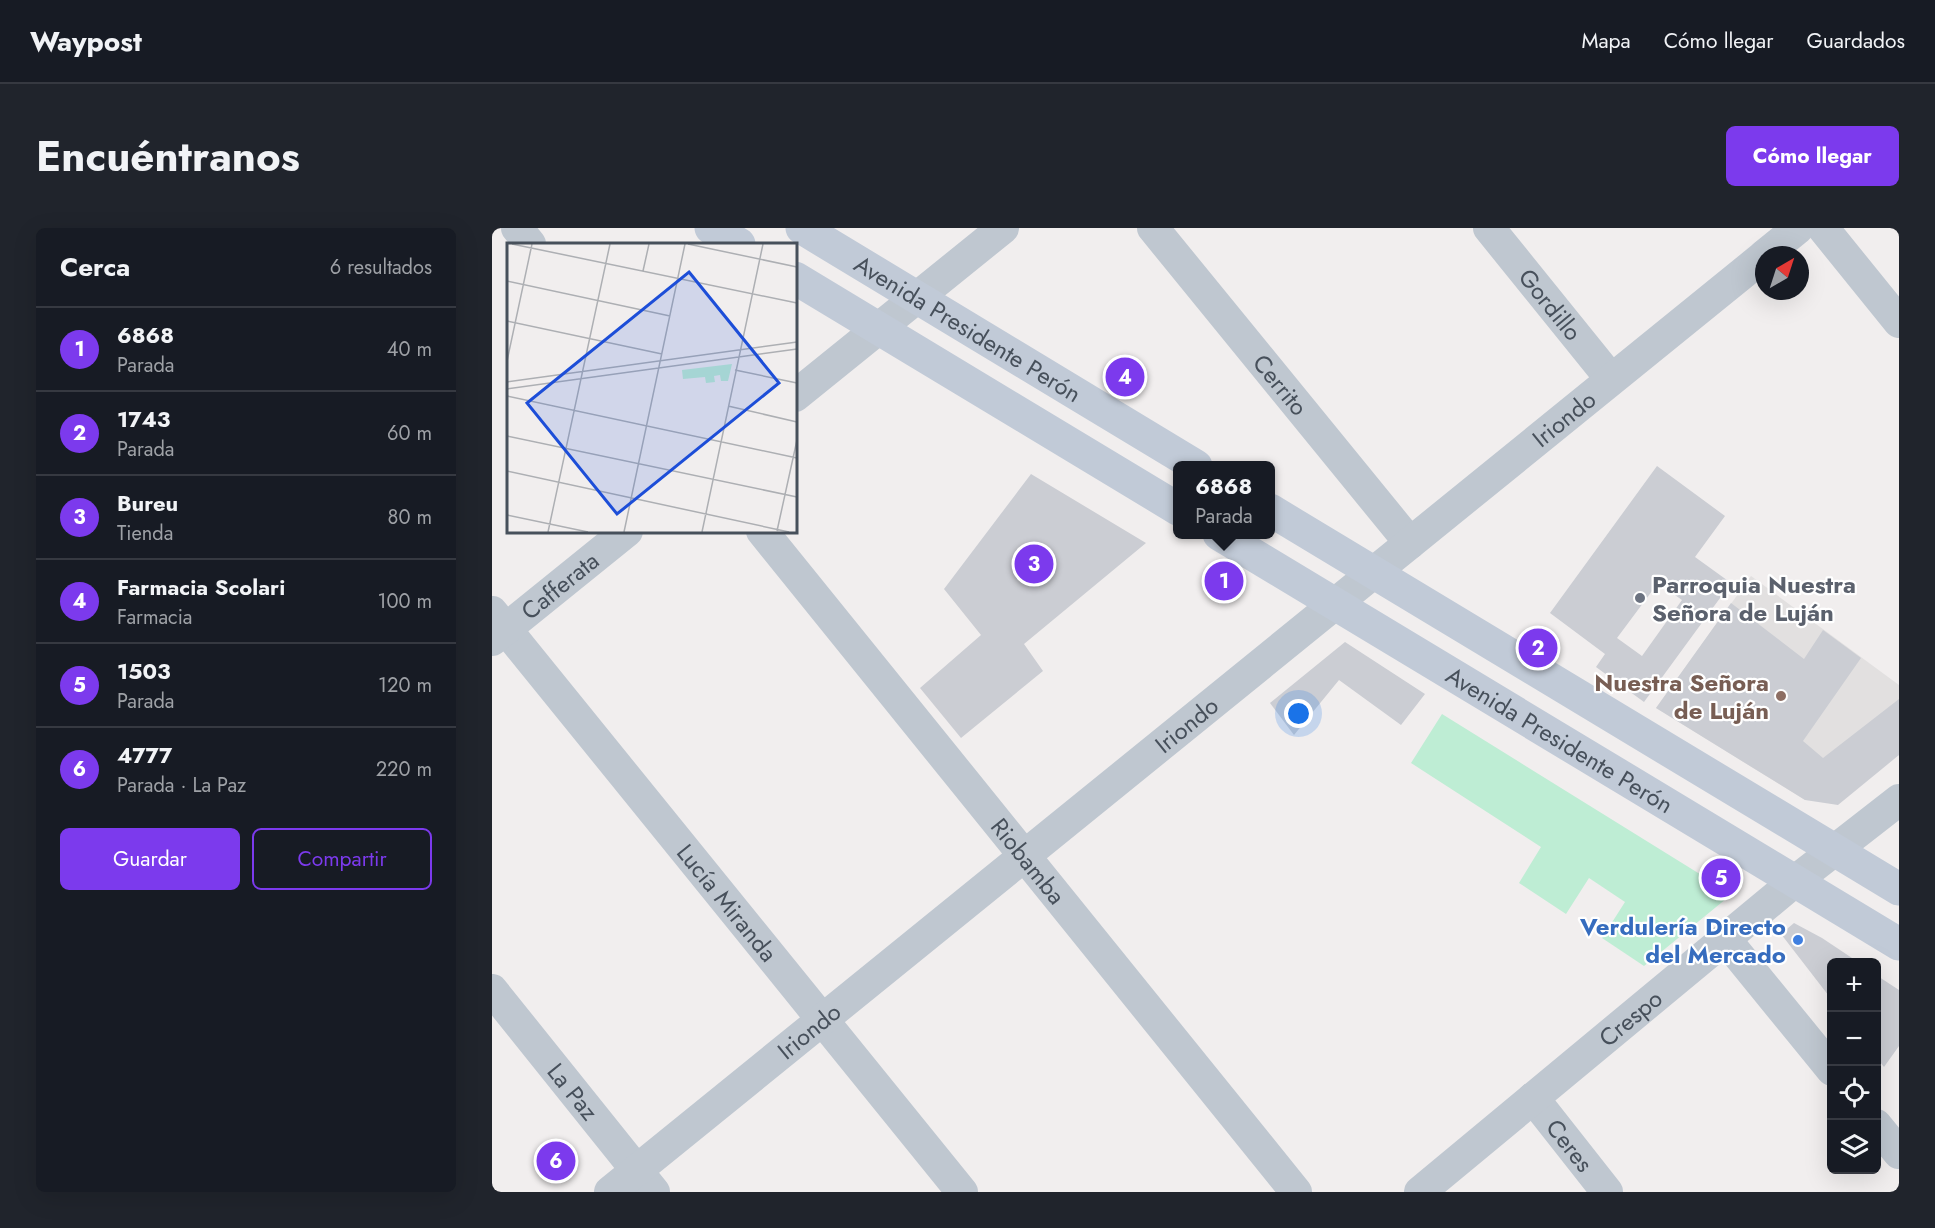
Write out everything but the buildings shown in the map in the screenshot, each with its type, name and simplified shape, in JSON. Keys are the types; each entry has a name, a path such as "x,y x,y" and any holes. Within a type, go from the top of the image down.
{"main road":[{"path":"711,228 737,243"},
{"name":"Avenida Presidente Perón","path":"802,228 1189,461"},
{"name":"Avenida Presidente Perón","path":"796,280 1173,506"},
{"name":"Avenida Presidente Perón","path":"1275,513 1899,889"},
{"name":"Avenida Presidente Perón","path":"1227,539 1899,944"}],"street":[{"path":"517,228 529,243"},
{"path":"796,395 1003,228"},
{"name":"Cerrito","path":"1153,228 1410,543"},
{"name":"Gordillo","path":"1489,228 1611,379"},
{"name":"Iriondo","path":"1775,246 1798,228"},
{"path":"1823,228 1899,322"},
{"name":"Iriondo","path":"610,1192 646,1181 823,1020 1755,262"},
{"name":"Cafferata","path":"496,627 626,532"},
{"name":"Riobamba","path":"763,532 1296,1192"},
{"name":"Lucía Miranda","path":"496,627 823,1020 962,1192"},
{"name":"Crespo","path":"1420,1192 1795,881 1899,800"},
{"path":"1726,940 1829,1066"},
{"name":"La Paz","path":"492,990 646,1181"},
{"name":"Ceres","path":"1533,1098 1607,1192"},
{"path":"1881,1131 1899,1153"}],"shaded area":[{"name":"Nuestra Señora de Luján","path":"1751,576 1899,685 1899,755 1805,800 1656,708"}],"green space":[{"path":"1442,714 1732,894 1644,966 1602,938 1625,902 1589,878 1566,914 1519,883 1541,847 1411,763"}],"place":[{"name":"Farmacia Scolari","path":"1125,377"},
{"name":"Bureu","path":"1034,564"},
{"name":"6868","path":"1224,581"},
{"name":"Parroquia Nuestra Señora de Luján","path":"1640,598"},
{"name":"1743","path":"1538,648"},
{"name":"Nuestra Señora de Luján","path":"1781,696"},
{"name":"1503","path":"1721,878"},
{"name":"Verdulería Directo del Mercado","path":"1798,940"},
{"name":"4777","path":"556,1161"}]}
